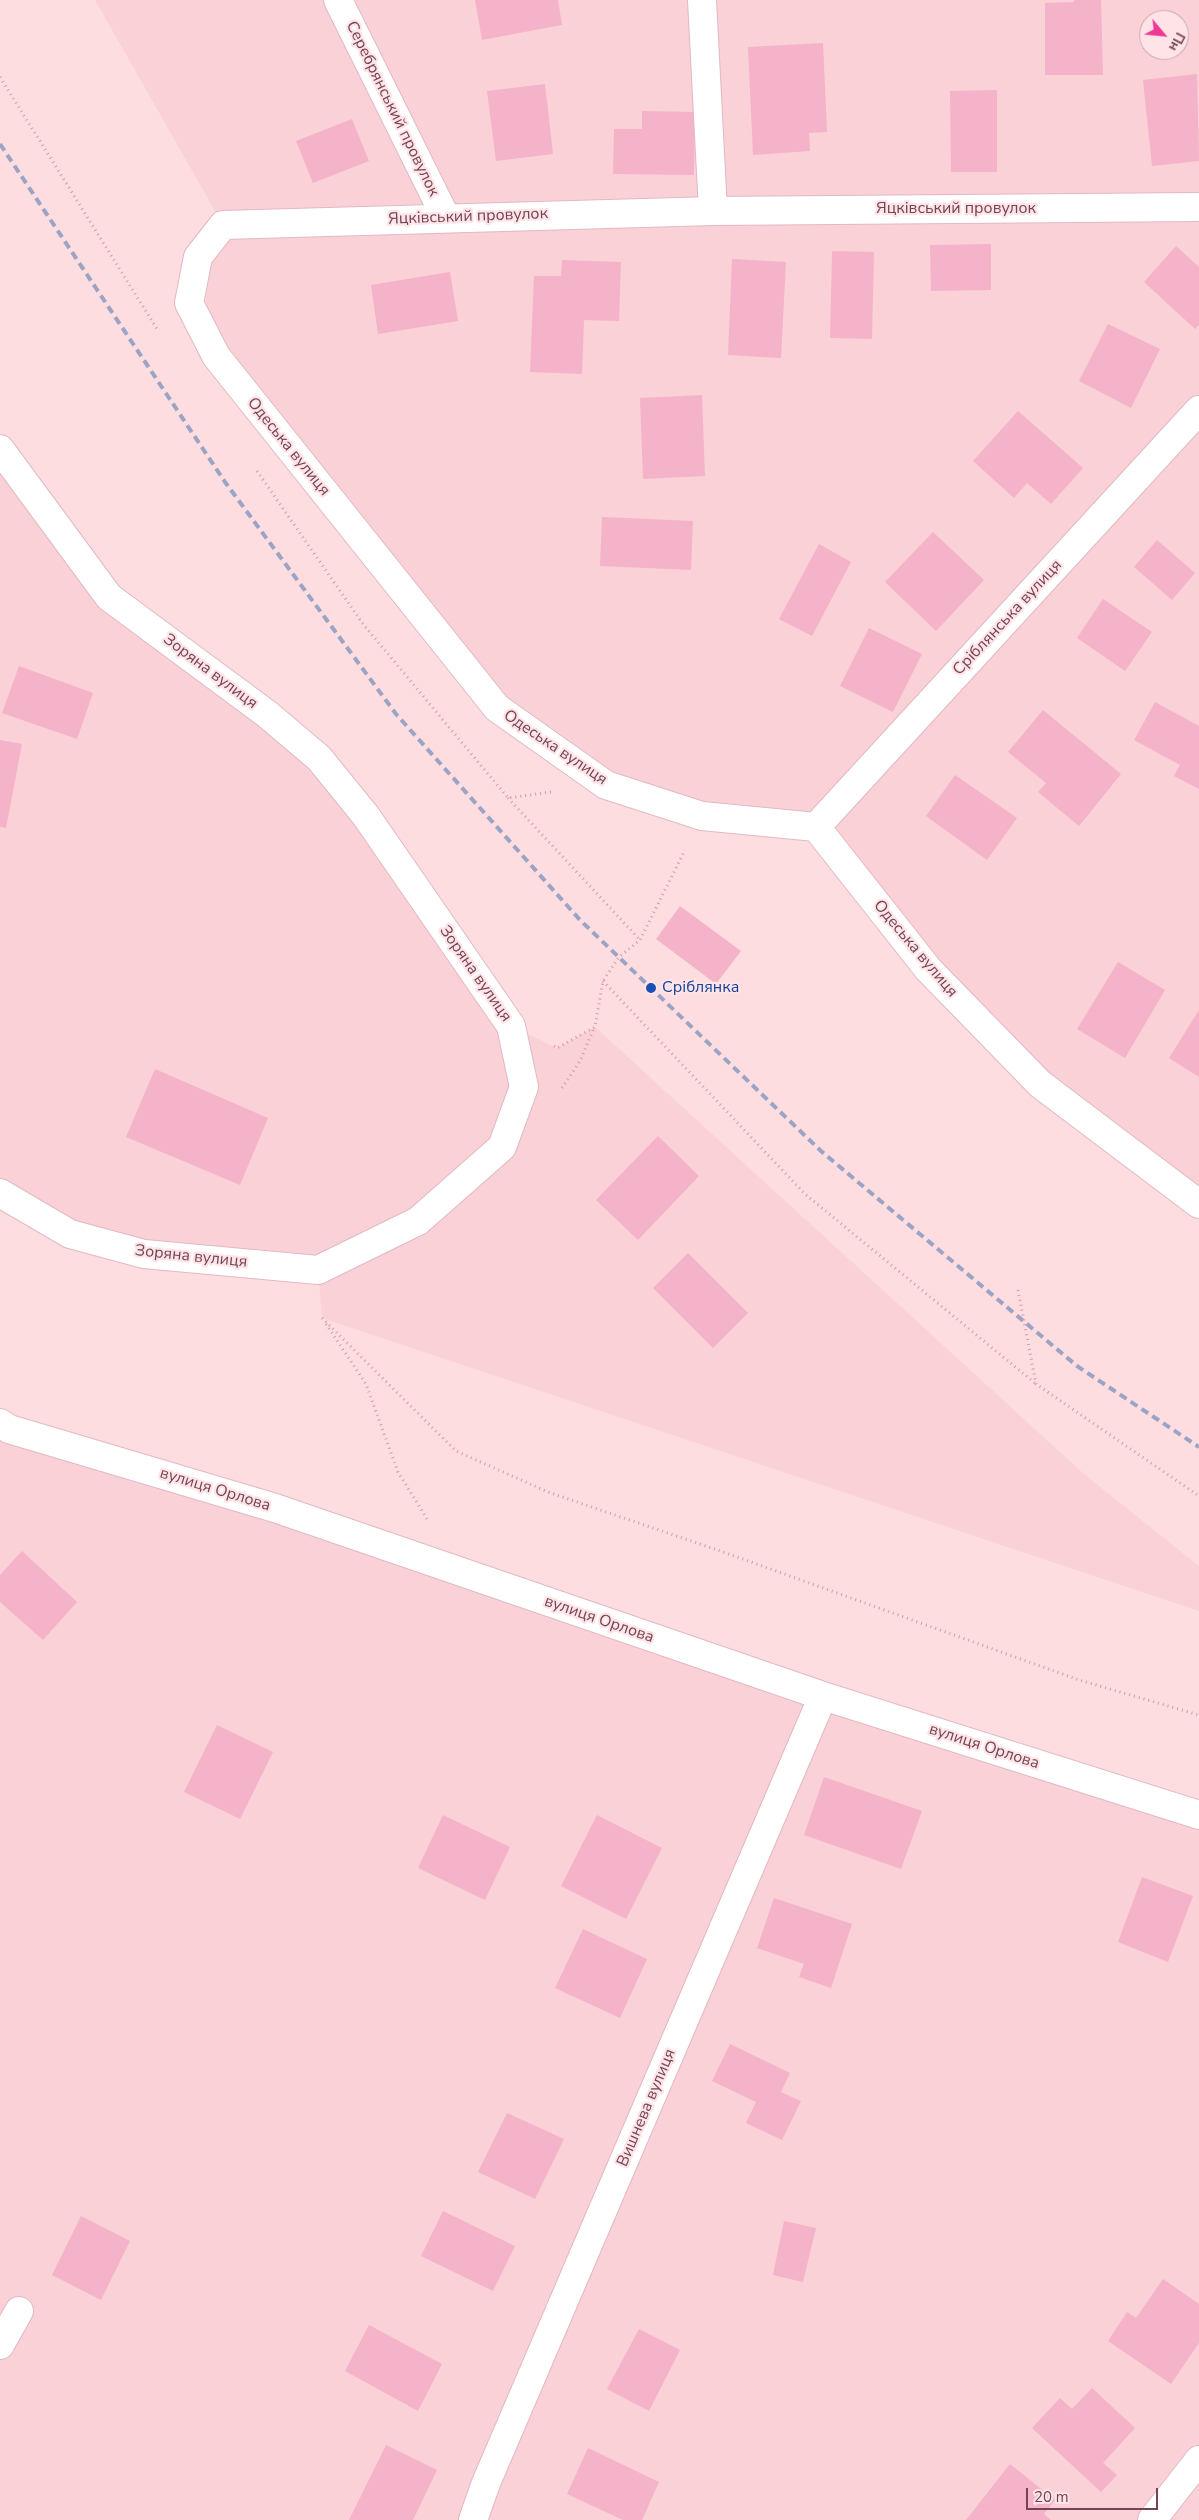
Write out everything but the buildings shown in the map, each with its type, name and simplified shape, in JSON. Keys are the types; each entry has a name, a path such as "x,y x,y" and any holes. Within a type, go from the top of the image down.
{"street":[{"name":"Серебрянський провулок","path":"338,0 446,218"},
{"path":"702,0 713,211"},
{"name":"Яцківський провулок","path":"223,225 713,211 1199,207"},
{"name":"Одеська вулиця","path":"223,225 198,257 189,303 216,356 497,708 606,785 702,816 816,827 928,969 1040,1084 1199,1204"},
{"name":"Сріблянська вулиця","path":"816,827 1199,410"},
{"name":"Зоряна вулиця","path":"0,449 109,597 267,714 319,758 366,816 512,1026 524,1087 502,1147 418,1221 318,1270 144,1254 70,1234 0,1193"},
{"name":"вулиця Орлова","path":"3,1432 275,1508 823,1696 1199,1815"},
{"name":"Вишнева вулиця","path":"473,2520 486,2483 823,1696"},
{"path":"0,2345 19,2311"},
{"path":"1152,2520 1199,2460"}],"path":[{"path":"508,798 640,940"},
{"path":"512,1026 557,1048 595,1027 603,981 619,957 640,940 702,816"},
{"path":"603,981 805,1194 1036,1384 1199,1496"},
{"path":"318,1270 322,1318 366,1384 398,1472 429,1522"},
{"path":"1018,1290 1036,1384"},
{"path":"322,1318 456,1451 548,1492 726,1553 1079,1680 1199,1715"}],"shaded area":[{"path":"95,0 1199,0 1199,1204 1040,1084 816,827 606,785 497,708 216,356 198,257 223,225"},
{"path":"0,449 109,597 319,758 511,1026 557,1048 595,1027 1084,1474 1199,1566 1199,1611 322,1318 318,1270 144,1254 0,1193"},
{"path":"0,1423 1199,1816 1199,2520 0,2520"}],"railway":[{"path":"0,144 225,482 396,714 580,920 821,1151 1077,1366 1199,1447"}],"place":[{"name":"Сріблянка","path":"651,988"}]}
